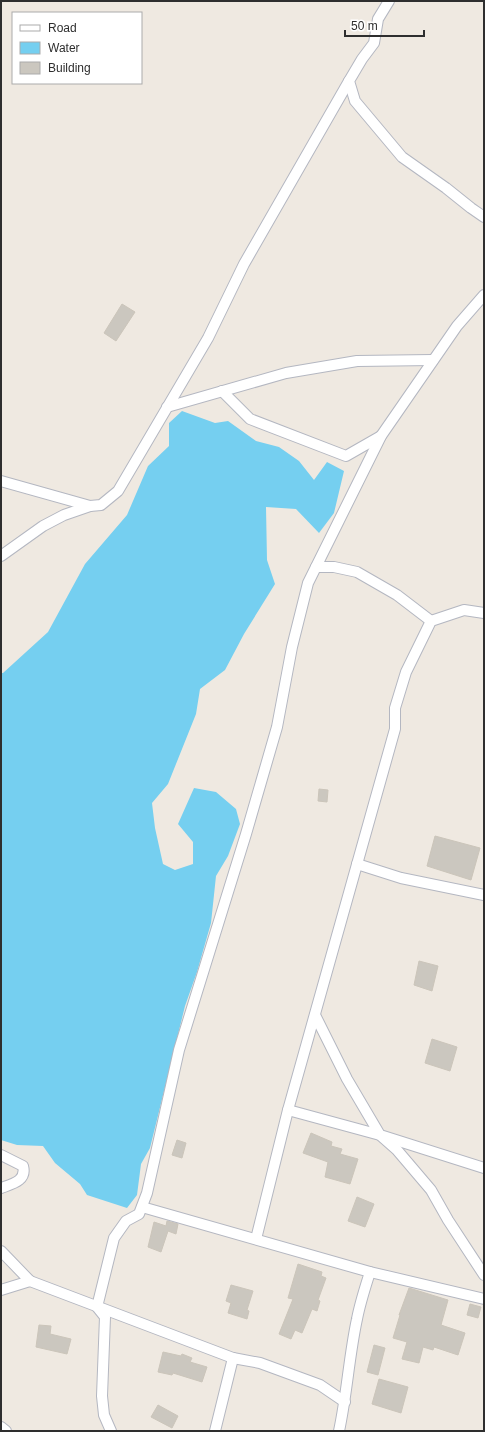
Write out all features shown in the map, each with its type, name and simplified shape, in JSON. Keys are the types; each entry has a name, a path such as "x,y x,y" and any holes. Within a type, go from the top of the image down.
{"street":[{"path":"1,556 50,522 64,515 90,506 101,505 118,491 208,338 244,264 349,81 362,59 374,43 378,19 389,1"},
{"path":"349,81 355,101 402,157 484,217"},
{"path":"97,1307 114,1238 126,1221 139,1214 147,1193 180,1050 277,727 292,647 308,583 382,436 457,326 484,295"},
{"path":"167,407 286,374 357,361 433,360"},
{"path":"222,391 250,419 346,456 382,436"},
{"path":"1,481 90,506"},
{"path":"316,567 334,567 357,572 397,595 431,621"},
{"path":"256,1239 288,1110 395,728 394,708 406,672 431,621 464,610 484,614"},
{"path":"357,864 402,878 484,895"},
{"path":"315,1015 347,1080 380,1135 397,1150 432,1190 448,1220 483,1269"},
{"path":"288,1110 380,1135 484,1168"},
{"path":"1,1155 23,1166 24,1174 17,1182 1,1188"},
{"path":"142,1207 370,1272 484,1299"},
{"path":"1,1251 30,1282 233,1358 260,1363 320,1385 345,1402"},
{"path":"339,1431 345,1402 356,1319 370,1272"},
{"path":"1,1290 30,1282"},
{"path":"97,1307 105,1317 102,1396 104,1415 111,1431"},
{"path":"214,1431 233,1358"},
{"path":"1,1426 6,1431"}],"water":[{"path":"182,411 215,423 228,421 256,441 279,447 299,461 314,480 327,462 344,471 334,513 319,533 296,509 266,507 267,560 275,584 244,634 225,670 200,689 196,714 168,784 152,803 155,828 163,864 175,870 193,864 193,842 178,824 194,788 216,792 236,809 240,824 228,856 216,876 211,923 197,972 185,1006 150,1148 141,1164 137,1195 127,1208 87,1195 80,1184 55,1163 43,1146 17,1145 1,1140 1,673 3,673 48,632 85,564 127,515 148,466 169,446 169,423"}],"building":[{"path":"122,304 135,312 116,341 104,333"},
{"path":"319,789 328,790 327,802 318,801"},
{"path":"435,836 480,848 471,880 427,866"},
{"path":"419,961 438,966 432,991 414,985"},
{"path":"432,1039 457,1047 450,1071 425,1063"},
{"path":"311,1133 332,1142 331,1146 342,1149 340,1154 358,1159 350,1184 325,1177 328,1162 303,1153"},
{"path":"177,1140 186,1143 182,1158 172,1155"},
{"path":"357,1197 374,1204 365,1227 348,1221"},
{"path":"167,1221 178,1224 176,1234 168,1231 161,1252 148,1247 154,1222 166,1226"},
{"path":"298,1264 322,1272 321,1276 326,1278 318,1300 320,1301 317,1311 312,1309 302,1333 295,1330 291,1339 279,1334 293,1299 288,1298"},
{"path":"231,1285 253,1291 247,1310 249,1311 247,1319 228,1313 231,1303 226,1301"},
{"path":"409,1288 448,1300 441,1325 465,1333 458,1355 434,1347 433,1350 423,1347 419,1363 402,1359 407,1342 393,1338 399,1315"},
{"path":"470,1304 481,1307 478,1318 467,1315"},
{"path":"39,1325 51,1326 50,1334 71,1339 67,1354 36,1347"},
{"path":"374,1345 385,1348 378,1375 367,1372"},
{"path":"163,1352 181,1356 182,1354 192,1358 190,1362 207,1367 202,1382 173,1373 172,1375 158,1372"},
{"path":"379,1379 408,1387 401,1413 372,1404"},
{"path":"158,1405 178,1416 172,1428 151,1417"}]}
